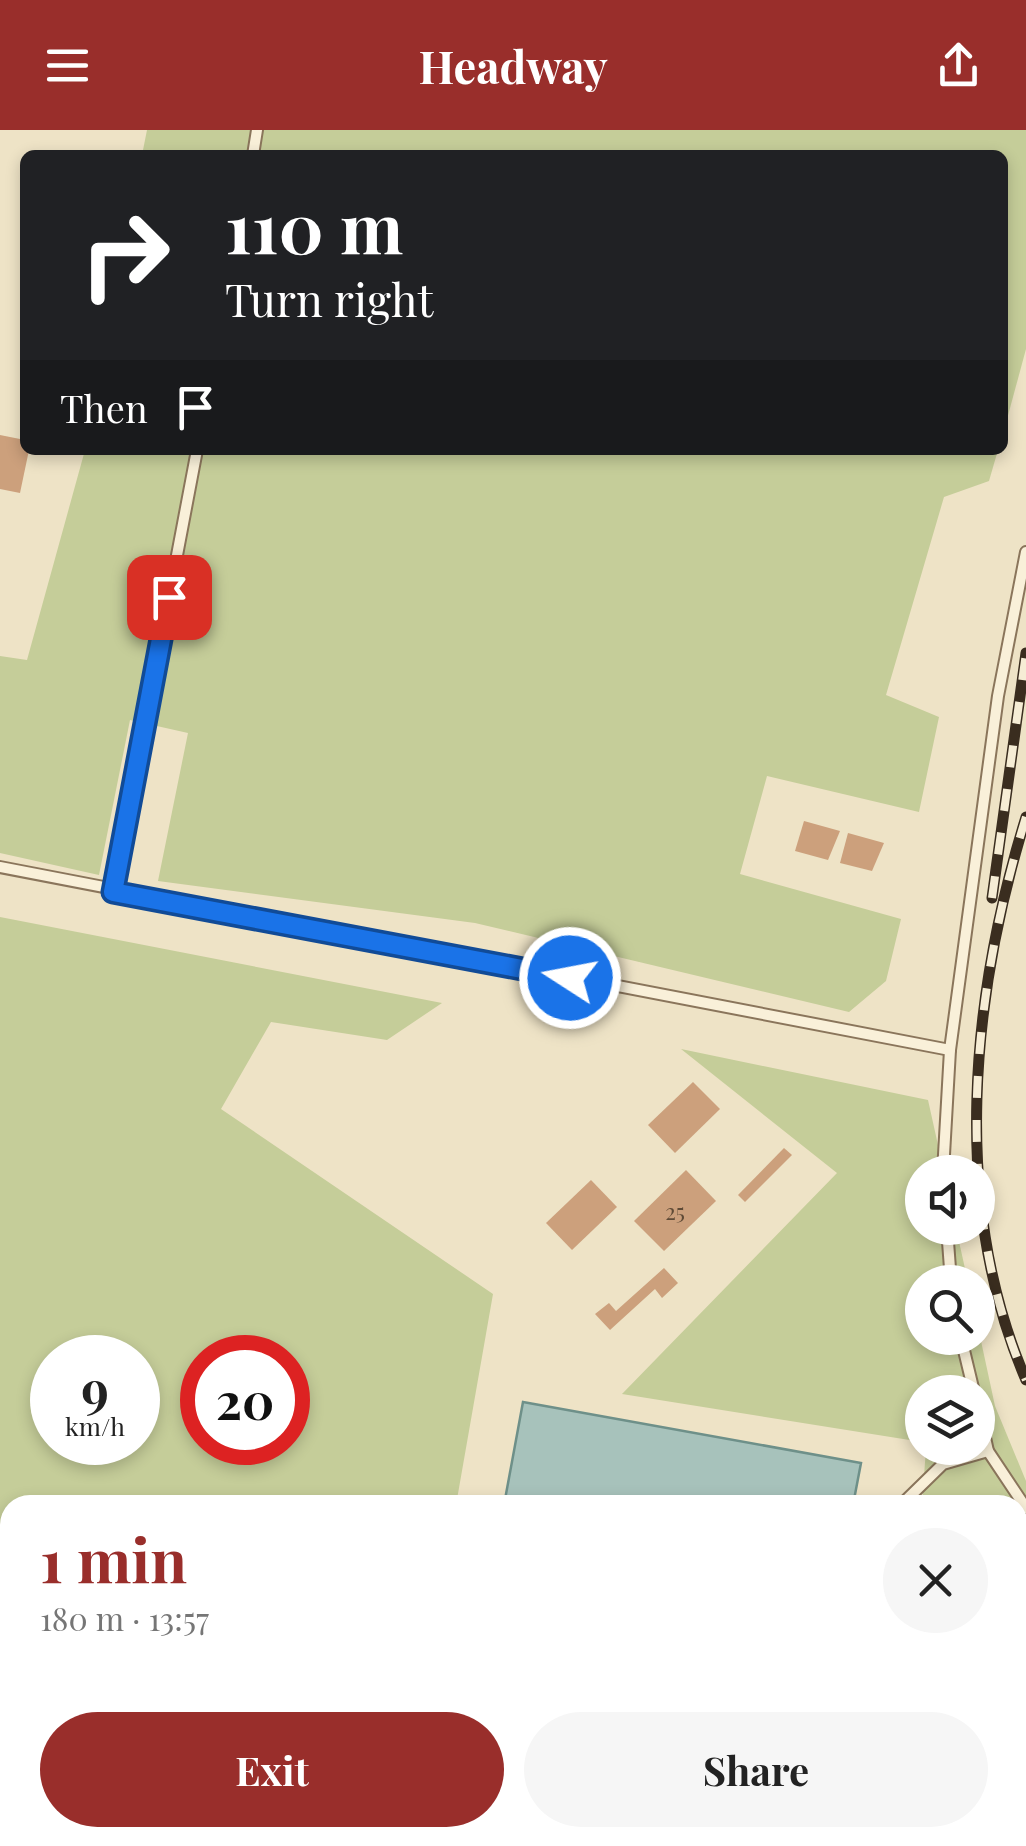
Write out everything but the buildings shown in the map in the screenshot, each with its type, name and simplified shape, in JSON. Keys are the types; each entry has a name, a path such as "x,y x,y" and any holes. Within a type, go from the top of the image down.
{"lane":[{"path":"113,892 196,455"},
{"path":"945,1155 950,1050 998,696 1026,552"},
{"path":"0,867 113,892 950,1050"},
{"path":"995,1462 1017,1495"},
{"path":"911,1495 942,1465"}],"green space":[{"path":"147,130 1026,130 1026,349 1008,416 1008,150 143,150"},
{"path":"84,455 997,455 989,481 944,497 886,695 939,717 919,812 767,776 740,874 901,919 886,981 849,1012 475,923 158,881 188,733 130,720 99,875 0,853 0,656 27,660"},
{"path":"0,917 442,1003 387,1040 271,1022 221,1109 493,1294 458,1495 0,1495"},
{"path":"681,1049 928,1100 940,1155 905,1155 905,1245 960,1245 964,1265 905,1265 905,1355 984,1355 988,1375 905,1375 905,1439 622,1394 837,1173"},
{"path":"995,1406 1026,1481 1026,1495 923,1495 925,1465 995,1465"}],"water":[{"path":"523,1402 861,1463 855,1495 506,1495"}],"railway":[{"path":"992,898 1026,653"},
{"path":"1026,817 992,956 977,1100 978,1172 986,1243 1002,1313 1026,1380"}],"route":[{"path":"169,597 113,892 570,978"}]}
